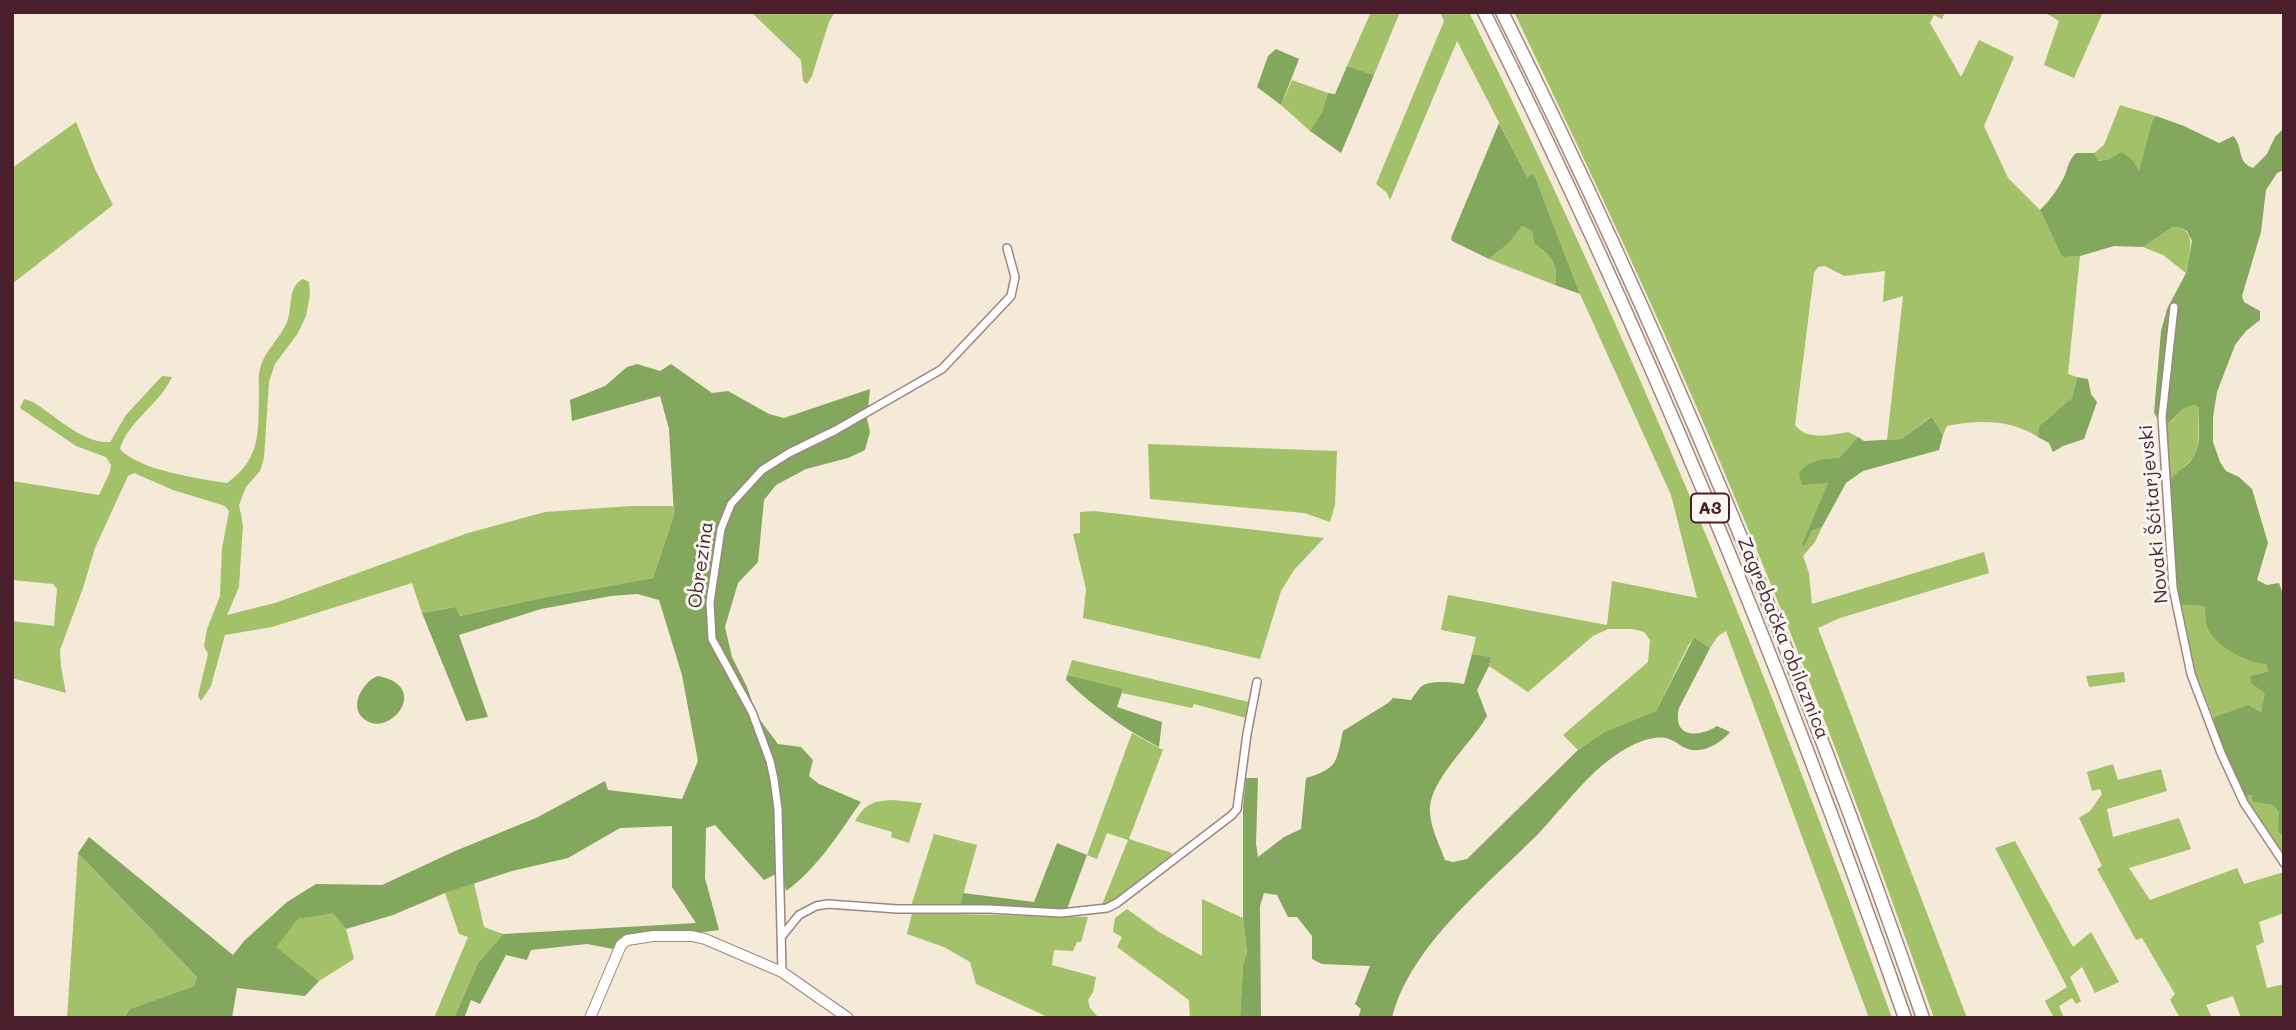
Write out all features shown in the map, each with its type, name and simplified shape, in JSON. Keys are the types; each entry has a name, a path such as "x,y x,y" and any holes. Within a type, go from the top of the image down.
{"highway":[{"name":"Zagrebačka obilaznica","path":"1484,12 1559,167 1698,479 1814,766 1905,1018"},
{"name":"Zagrebačka obilaznica","path":"1502,12 1584,183 1709,461 1833,770 1923,1018"}],"street":[{"name":"Obrezina","path":"782,972 778,808 770,761 752,712 712,639 710,602 721,529 731,504 762,470 942,369 1011,296 1015,277 1007,248"},
{"name":"Novaki Šćitarjevski","path":"2174,307 2161,417 2174,589 2191,674 2221,753 2244,803 2284,863"},
{"path":"782,937 799,915 828,904 897,909 989,909 1061,913 1097,911 1117,903 1233,815 1237,809 1257,682"},
{"path":"590,1018 617,951 627,940 672,935 705,939 782,972 848,1018"}],"green space":[{"path":"751,12 835,12 807,84 803,81 801,60"},
{"path":"1371,12 1400,12 1374,75 1347,66"},
{"path":"1440,12 1469,12 1529,135 1642,383 1797,761 1892,1018 1869,1018 1726,631 1718,636 1710,648 1694,637 1656,711 1604,732 1578,750 1563,735 1648,662 1650,640 1644,632 1608,629 1593,636 1528,692 1489,666 1491,657 1472,654 1476,637 1441,630 1448,595 1607,625 1612,581 1697,598 1671,495 1580,294 1534,174 1527,177 1457,41 1390,200 1387,193 1376,184 1444,21"},
{"path":"1514,12 1945,12 1942,19 1934,15 1930,23 1961,77 1979,40 2014,57 1984,126 2008,178 2040,210 2061,255 2080,256 2068,374 2077,377 2072,398 2039,426 2038,437 2016,427 1994,422 1947,426 1943,435 1930,417 1901,439 1887,440 1903,296 1883,302 1885,271 1844,276 1825,266 1818,267 1814,273 1795,425 1813,435 1848,432 1858,437 1839,458 1810,463 1828,483 1805,545 1812,531 1822,527 1815,542 1803,556 1809,573 1812,604 1984,552 1989,573 1840,618 1818,628 1967,1018 1934,1018 1835,748 1756,547 1651,304"},
{"path":"2044,12 2103,12 2074,78 2044,65 2059,21"},
{"path":"1276,49 1299,59 1281,105 1257,87 1268,56"},
{"path":"1347,66 1374,75 1341,153 1310,131 1322,112 1328,93 1335,94"},
{"path":"1292,80 1328,93 1322,112 1310,131 1281,105"},
{"path":"2120,105 2156,116 2139,172 2110,159 2097,161 2094,153 2104,145"},
{"path":"2156,116 2219,143 2233,136 2244,162 2253,168 2267,154 2275,137 2284,128 2284,170 2277,173 2266,190 2261,232 2242,296 2244,302 2260,311 2260,320 2246,331 2235,345 2217,392 2213,442 2226,471 2239,477 2252,489 2268,543 2257,580 2267,585 2279,583 2283,594 2284,839 2278,830 2279,813 2273,805 2253,802 2251,795 2244,797 2218,738 2213,717 2248,705 2261,712 2265,693 2251,683 2251,676 2268,671 2266,664 2242,657 2218,642 2207,627 2204,606 2180,605 2168,483 2189,463 2196,451 2199,408 2195,405 2183,409 2170,422 2160,422 2154,413 2161,331 2167,309 2186,273 2192,241 2187,231 2173,227 2143,247 2114,246 2080,256 2064,257 2040,210 2057,189 2076,153 2094,153 2098,161 2110,159 2122,152 2133,161 2139,171"},
{"path":"76,122 113,205 12,284 12,168"},
{"path":"1499,123 1527,177 1534,174 1580,294 1555,285 1555,265 1534,243 1532,231 1522,226 1509,243 1489,259 1452,241"},
{"path":"1522,226 1532,231 1534,243 1555,265 1555,285 1489,259 1509,243"},
{"path":"2173,227 2187,232 2190,237 2186,273 2163,255 2143,247"},
{"path":"303,279 309,282 310,294 306,316 298,333 275,364 269,382 264,458 260,471 246,487 239,505 243,525 239,587 227,615 275,603 468,533 545,512 673,506 674,515 653,578 460,616 454,607 422,613 412,583 272,627 225,635 211,686 201,701 198,696 208,654 204,646 207,629 220,596 222,548 229,512 222,505 173,490 134,473 128,476 95,548 60,650 66,693 12,678 12,621 54,626 57,589 53,584 12,580 12,481 99,495 111,465 106,457 76,446 20,408 24,399 90,439 110,442 126,415 162,376 172,377 160,396 130,430 120,449 141,463 155,468 227,483 247,464 256,443 260,369 265,356 287,322 295,287"},
{"path":"637,364 660,371 671,364 712,393 728,391 769,414 784,418 870,389 867,419 870,432 865,450 848,458 806,469 776,485 764,500 758,562 738,583 725,627 732,657 747,687 757,716 778,744 801,747 813,760 809,776 819,784 861,802 827,850 808,872 786,891 782,871 764,880 715,825 706,828 705,878 719,930 630,934 619,939 613,949 587,944 531,950 527,960 506,955 480,1004 471,1000 465,1016 467,1018 454,1018 478,963 503,934 696,923 672,887 672,826 620,828 568,858 512,871 445,893 393,915 346,929 333,913 298,919 276,947 319,981 305,996 237,988 232,1018 124,1018 130,1009 194,986 197,977 78,853 89,837 233,955 244,941 287,902 316,884 382,885 536,818 605,781 608,790 682,799 698,761 682,675 659,600 637,594 611,596 541,609 459,635 488,717 466,721 422,613 455,607 460,616 653,578 674,515 669,429 660,396 572,421 570,400 605,386 627,367"},
{"path":"2077,377 2088,379 2091,394 2097,402 2084,439 2053,452 2049,443 2038,437 2039,426 2072,398"},
{"path":"2196,405 2199,408 2195,456 2168,483 2164,422 2171,422 2183,409"},
{"path":"1931,417 1943,435 1939,450 1863,471 1846,483 1822,527 1812,531 1805,545 1802,545 1828,483 1802,485 1799,474 1802,469 1816,461 1839,458 1858,437 1864,441 1901,439"},
{"path":"1148,444 1337,451 1335,505 1330,522 1304,513 1150,499"},
{"path":"1094,511 1324,538 1294,570 1281,591 1260,659 1083,618 1086,589 1073,534 1080,533 1080,512"},
{"path":"2180,605 2204,606 2208,629 2266,664 2268,671 2257,674 2252,683 2266,693 2261,712 2248,705 2213,717 2190,659"},
{"path":"1694,637 1710,648 1679,708 1679,725 1688,733 1702,732 1717,726 1730,732 1717,744 1700,750 1688,749 1665,738 1641,741 1606,762 1433,941 1401,991 1392,1018 1358,1018 1361,1009 1355,1004 1370,966 1322,964 1312,959 1312,936 1297,917 1288,917 1277,895 1264,893 1260,906 1261,1018 1240,1018 1243,965 1247,953 1243,918 1243,807 1246,778 1258,778 1258,857 1284,837 1301,829 1306,778 1325,771 1334,762 1343,731 1393,698 1411,700 1426,684 1464,684 1472,654 1491,657 1477,690 1487,716 1443,776 1431,801 1432,825 1445,860 1453,862 1467,859 1578,750 1604,732 1656,711"},
{"path":"1072,660 1249,702 1246,718 1194,704 1192,708 1122,693 1123,690 1067,675"},
{"path":"2124,672 2125,682 2089,687 2086,676"},
{"path":"1067,675 1123,689 1117,707 1162,722 1159,747 1099,709 1066,680"},
{"path":"378,676 395,682 403,691 404,701 400,711 392,719 371,723 361,716 357,705 364,687"},
{"path":"1132,733 1163,750 1129,839 1172,853 1169,860 1116,900 1101,907 1128,840 1107,833 1097,859 1087,855"},
{"path":"2113,764 2118,780 2161,769 2167,791 2107,809 2113,837 2179,818 2191,849 2129,868 2150,900 2237,868 2244,884 2284,872 2284,913 2259,922 2264,942 2256,946 2267,988 2284,984 2284,1018 2241,1018 2233,996 2206,1005 2212,1018 2180,1018 2170,1000 2175,994 2142,938 2136,940 2097,869 2102,866 2079,818 2090,811 2102,794 2100,789 2092,791 2087,772"},
{"path":"2251,795 2254,802 2273,805 2279,813 2284,855 2244,797"},
{"path":"893,800 922,803 909,843 891,837 892,832 855,821 871,804"},
{"path":"934,834 977,845 960,906 911,906"},
{"path":"2015,841 2073,947 2091,932 2119,982 2095,993 2082,967 2070,977 2081,1001 2076,1004 2072,998 2059,1006 2064,1018 2054,1018 2045,1001 2067,987 1995,848"},
{"path":"1057,843 1087,855 1067,909 960,906 963,893 1034,902"},
{"path":"78,853 197,977 194,986 130,1009 124,1018 67,1018"},
{"path":"474,883 484,927 503,934 478,963 454,1018 434,1018 468,937 459,934 445,893"},
{"path":"1202,899 1243,918 1247,953 1243,965 1240,1018 1190,1018 1189,1000 1117,947 1122,937 1113,932 1115,918 1127,909 1159,932 1202,956"},
{"path":"333,912 346,929 354,959 319,981 275,947 298,919"},
{"path":"912,913 1088,917 1081,942 1077,942 1073,951 1054,950 1052,965 1096,977 1088,1000 1090,1008 1099,1018 1050,1018 976,984 970,962 944,947 907,934"}]}
